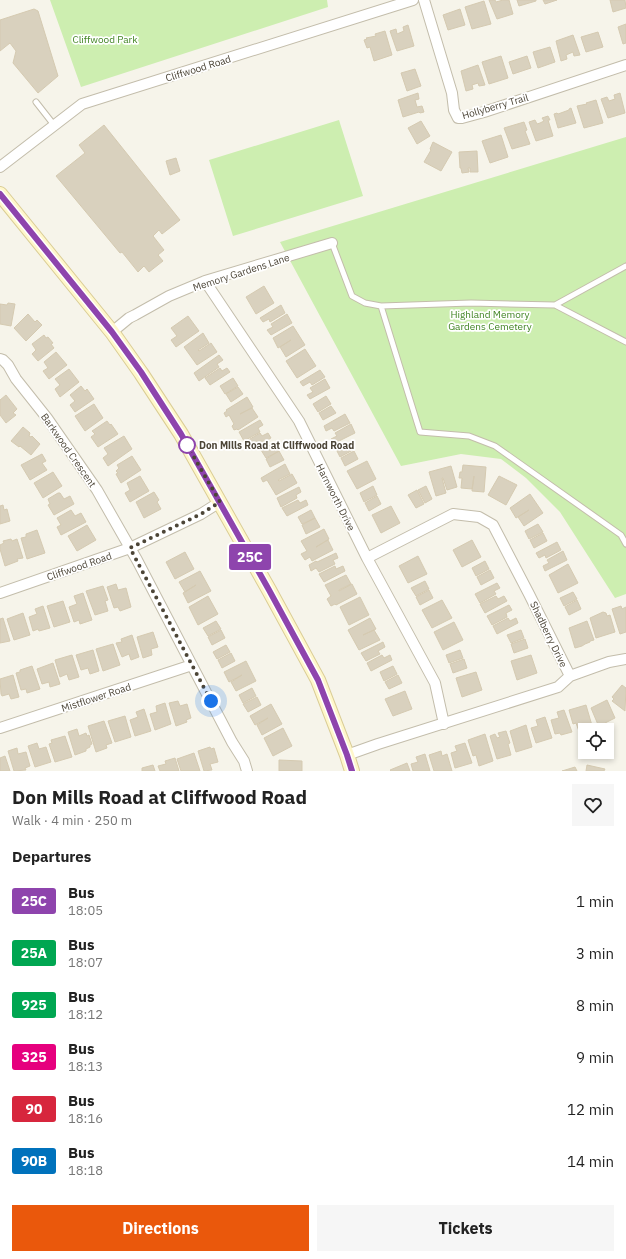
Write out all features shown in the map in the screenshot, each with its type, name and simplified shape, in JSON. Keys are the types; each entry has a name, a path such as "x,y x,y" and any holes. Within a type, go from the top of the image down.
{"main road":[{"path":"0,194 112,332 141,372 181,434 318,680 352,771"}],"street":[{"name":"Cliffwood Road","path":"0,167 82,104 412,0"},
{"name":"Hollyberry Trail","path":"424,0 452,93 454,110 458,118 484,112 626,65"},
{"name":"Memory Gardens Lane","path":"112,332 129,318 169,296 205,281 332,243"},
{"name":"Harnworth Drive","path":"205,281 299,421 367,558 435,683 444,724"},
{"name":"Barkwood Crescent","path":"0,359 8,365 16,379 47,418 97,490 130,548 235,747 244,761 247,771"},
{"name":"Cliffwood Road","path":"0,593 130,548 201,514 220,502"},
{"name":"Shadberry Drive","path":"347,755 558,687 570,676 530,594 493,525 479,517 453,514 367,558"},
{"path":"570,676 609,662 626,660"},
{"name":"Mistflower Road","path":"0,728 192,665"}],"lane":[{"path":"36,102 54,125"},
{"path":"332,243 352,296 365,304 381,306 472,303 555,305 626,342"},
{"path":"555,305 626,266"},
{"path":"381,306 420,432 470,436 495,446 621,535 626,544"}],"green space":[{"name":"Cliffwood Park","path":"50,0 327,0 328,7 81,87"},
{"path":"339,120 363,196 233,236 209,160"},
{"name":"Highland Memory Gardens Cemetery","path":"626,137 626,594 615,598 560,512 526,478 501,459 461,454 401,466 280,242"}],"building":[{"path":"489,0 495,0 496,2 509,0 513,14 497,19"},
{"path":"517,0 536,0 536,1 519,6"},
{"path":"543,0 557,0 545,4"},
{"path":"610,0 625,0 626,8 613,12"},
{"path":"484,1 491,24 472,29 465,7"},
{"path":"34,9 38,11 58,76 38,93 13,63 16,51 10,43 0,51 0,20"},
{"path":"460,9 465,25 448,30 443,15"},
{"path":"626,24 626,43 623,44 618,27"},
{"path":"408,25 414,46 397,51 390,31 396,29 397,34 404,31 403,27"},
{"path":"385,31 392,55 374,61 370,47 367,48 364,40"},
{"path":"598,32 603,47 586,52 581,37"},
{"path":"573,35 580,55 574,56 573,52 566,55 567,59 561,61 556,41"},
{"path":"550,47 555,62 538,68 533,52"},
{"path":"501,56 508,78 489,84 482,62"},
{"path":"527,56 531,68 513,74 509,62"},
{"path":"478,65 485,85 479,86 478,83 472,85 473,89 466,91 461,71"},
{"path":"415,69 421,86 407,91 401,73"},
{"path":"418,93 419,99 415,100 417,107 422,106 424,112 403,117 398,100"},
{"path":"620,93 625,113 608,118 601,99 607,97 609,101 615,99 614,95"},
{"path":"596,100 603,123 584,128 577,106"},
{"path":"571,108 576,123 558,128 554,114 558,114"},
{"path":"548,116 553,136 536,141 529,122 535,120 537,124 544,121 542,118"},
{"path":"421,121 430,136 417,144 408,128"},
{"path":"524,122 527,130 525,131 530,144 512,149 504,128"},
{"path":"104,125 180,220 162,234 159,230 153,236 164,250 158,255 163,261 149,272 144,266 138,272 122,252 120,253 56,176 85,153 79,145"},
{"path":"501,135 508,157 490,163 482,141"},
{"path":"433,142 452,152 441,171 424,162 431,150 430,149"},
{"path":"477,151 478,172 470,172 470,168 468,168 469,172 462,173 460,168 459,152"},
{"path":"176,158 180,171 170,175 166,161"},
{"path":"264,286 274,303 256,314 246,297"},
{"path":"8,303 15,304 11,326 0,324 0,304 7,305"},
{"path":"281,305 285,313 270,322 269,319 263,322 260,318"},
{"path":"28,314 35,322 37,320 42,325 26,341 14,328"},
{"path":"287,314 292,323 271,335 267,330 273,327 271,324"},
{"path":"188,316 199,331 176,347 171,340 177,336 171,328"},
{"path":"293,326 305,345 286,357 280,347 291,340 278,348 273,338"},
{"path":"203,333 209,343 198,350 199,351 211,343 217,352 197,365 184,347"},
{"path":"44,335 53,343 51,344 54,348 38,361 32,354 36,350 32,344"},
{"path":"305,349 316,366 297,378 286,361"},
{"path":"56,352 67,365 49,379 43,371 48,368 44,362"},
{"path":"219,355 223,360 217,364 219,367 199,381 194,373"},
{"path":"220,368 222,371 227,368 230,372 210,385 205,378"},
{"path":"69,369 79,382 60,397 55,389 60,385 55,379"},
{"path":"320,370 325,377 312,385 310,382 303,386 300,382"},
{"path":"233,378 238,386 225,394 220,386"},
{"path":"325,379 330,388 310,399 307,395 313,392 310,388"},
{"path":"81,386 85,391 87,389 94,399 75,412 70,405 75,401 70,395"},
{"path":"238,387 243,394 231,402 226,394"},
{"path":"6,395 17,409 13,413 16,415 6,423 0,415 0,400"},
{"path":"326,396 331,404 318,412 313,404"},
{"path":"247,397 253,407 240,414 252,408 258,417 238,430 234,430 232,426 234,424 229,415 226,417 224,413 227,411 226,410"},
{"path":"94,404 103,418 85,431 75,416"},
{"path":"331,406 336,413 323,420 319,413"},
{"path":"345,414 350,423 334,431 332,428 326,431 324,426"},
{"path":"260,420 263,425 258,428 260,432 244,441 239,432"},
{"path":"107,421 118,434 98,447 91,437 95,434 92,431"},
{"path":"351,424 355,433 333,444 331,439 337,436 335,433"},
{"path":"23,427 30,433 29,436 32,436 40,444 31,455 11,441"},
{"path":"260,433 262,436 268,433 271,438 250,450 245,442"},
{"path":"124,436 132,449 108,466 103,458 108,454 104,448"},
{"path":"274,443 279,451 266,458 261,450"},
{"path":"349,443 353,450 340,457 336,449"},
{"path":"279,451 284,460 270,467 266,459"},
{"path":"354,451 358,459 345,466 341,458"},
{"path":"42,454 46,461 42,463 47,470 30,480 21,465"},
{"path":"132,456 141,470 121,483 116,474 118,473 116,471 119,468 117,465"},
{"path":"367,461 376,479 357,489 347,471"},
{"path":"285,464 290,474 278,480 279,481 292,474 297,483 276,495 267,480 263,482 261,478"},
{"path":"463,465 486,467 484,492 472,491 474,476 472,489 461,488 462,478 459,478"},
{"path":"451,466 457,487 447,490 442,478 446,493 436,496 429,472"},
{"path":"53,472 62,486 43,498 34,483"},
{"path":"140,476 149,491 130,502 125,493 130,490 127,483"},
{"path":"499,476 517,485 506,505 488,495"},
{"path":"373,486 377,495 364,502 360,493"},
{"path":"426,486 432,499 425,503 418,490"},
{"path":"299,487 301,492 296,495 297,498 281,507 277,498"},
{"path":"417,490 424,504 416,508 408,495"},
{"path":"154,492 159,500 157,502 161,509 144,518 136,502"},
{"path":"60,493 64,499 70,496 74,504 54,515 48,505 50,504 48,499"},
{"path":"530,494 543,513 524,526 518,517 529,510 516,518 510,508"},
{"path":"377,496 381,504 369,511 365,503"},
{"path":"298,500 300,503 306,500 308,505 287,516 282,508"},
{"path":"3,505 4,510 7,509 10,521 0,524 0,506"},
{"path":"391,506 400,523 381,533 372,515"},
{"path":"71,510 75,516 81,513 86,522 61,535 57,527 61,525 57,518"},
{"path":"311,510 315,518 302,524 298,517"},
{"path":"315,518 320,527 306,534 302,525"},
{"path":"538,524 543,532 529,539 525,531"},
{"path":"87,525 96,540 77,551 68,536"},
{"path":"324,529 329,539 316,547 328,540 333,550 312,561 310,557 305,560 301,554 307,551 301,541"},
{"path":"37,530 45,553 27,559 21,538 26,537 26,534"},
{"path":"543,533 547,541 534,548 530,540"},
{"path":"11,539 12,541 17,539 23,558 17,559 18,561 5,566 0,545 4,543 3,541"},
{"path":"472,540 481,557 462,567 453,550"},
{"path":"557,542 561,550 546,558 545,555 539,558 536,553"},
{"path":"563,551 567,560 545,571 543,566 549,563 547,560"},
{"path":"185,552 194,569 175,579 166,562"},
{"path":"336,553 338,558 333,560 335,564 319,572 316,568 311,571 309,565"},
{"path":"418,556 427,574 408,583 399,566"},
{"path":"485,561 489,569 476,576 472,568"},
{"path":"568,564 578,583 558,593 549,575"},
{"path":"335,566 336,569 343,566 345,571 324,582 319,574"},
{"path":"490,570 494,578 481,585 477,577"},
{"path":"200,571 211,591 188,603 183,593 185,592 179,582"},
{"path":"346,575 351,584 339,591 352,584 357,594 331,606 327,599 331,596 325,585"},
{"path":"425,581 429,589 416,596 411,588"},
{"path":"497,583 500,588 494,591 496,594 480,603 475,594"},
{"path":"116,584 118,590 126,588 131,607 120,611 118,607 114,608 107,587"},
{"path":"103,586 108,600 105,601 108,611 95,615 86,591"},
{"path":"429,590 433,598 420,605 416,597"},
{"path":"573,592 577,599 564,606 560,598"},
{"path":"83,593 92,620 80,624 79,620 74,622 69,607 77,604 74,596"},
{"path":"208,596 218,614 198,625 189,607"},
{"path":"496,596 498,599 504,596 507,601 485,613 480,604"},
{"path":"360,597 369,615 349,625 340,607"},
{"path":"442,600 452,618 432,628 422,610"},
{"path":"577,600 581,609 569,615 565,607"},
{"path":"63,601 70,622 54,627 47,606"},
{"path":"509,605 512,610 506,613 507,617 492,625 487,616"},
{"path":"43,606 50,628 33,631 29,617 37,614 35,609"},
{"path":"621,606 622,609 626,607 626,632 620,634 612,609"},
{"path":"603,612 606,613 607,616 610,615 615,632 596,638 590,618"},
{"path":"23,613 30,635 14,640 7,619"},
{"path":"3,618 10,641 0,643 0,619"},
{"path":"370,618 376,629 363,635 374,630 380,640 359,650 348,630"},
{"path":"508,618 510,621 516,618 518,623 497,634 493,626"},
{"path":"216,621 221,629 208,636 203,628"},
{"path":"587,621 594,640 575,648 569,628"},
{"path":"454,622 463,640 443,650 434,632"},
{"path":"221,630 225,638 212,645 208,637"},
{"path":"521,630 524,638 511,643 507,635"},
{"path":"153,632 158,647 151,649 152,655 143,658 137,637"},
{"path":"132,635 139,657 131,660 129,654 122,657 116,643 122,642 121,639"},
{"path":"525,639 528,648 514,653 511,644"},
{"path":"383,642 385,647 378,651 380,654 366,661 361,653"},
{"path":"113,644 120,665 103,671 96,649"},
{"path":"226,645 230,652 217,659 213,652"},
{"path":"93,650 99,671 90,674 88,668 81,670 76,655"},
{"path":"460,650 463,658 449,663 446,655"},
{"path":"231,653 235,661 222,668 218,660"},
{"path":"72,655 79,677 69,680 67,674 60,677 55,660"},
{"path":"382,655 384,658 390,655 392,660 371,671 367,663"},
{"path":"531,655 537,673 517,680 511,661"},
{"path":"464,659 467,668 453,673 450,664"},
{"path":"246,661 256,681 236,691 231,682 242,675 229,682 224,672"},
{"path":"53,663 60,684 50,687 49,682 42,684 37,669"},
{"path":"32,666 40,689 27,693 26,689 21,690 16,673"},
{"path":"393,666 397,674 384,681 380,672"},
{"path":"476,672 482,690 462,697 456,678"},
{"path":"13,675 19,697 11,699 9,694 2,696 0,679"},
{"path":"398,675 402,683 389,689 385,682"},
{"path":"622,685 626,688 625,711 612,701 614,699 612,697"},
{"path":"252,688 256,696 243,703 239,695"},
{"path":"405,691 412,709 393,716 385,699"},
{"path":"257,697 261,705 248,712 243,704"},
{"path":"607,700 615,718 605,723 597,723 591,708"},
{"path":"178,701 180,706 187,704 191,718 186,720 187,722 176,726 169,703"},
{"path":"165,703 171,724 155,730 150,714 157,712 156,706"},
{"path":"271,704 282,724 262,735 257,725 268,718 255,725 250,716"},
{"path":"586,705 591,723 578,723 578,728 576,723 573,724 569,710"},
{"path":"144,709 151,731 135,736 130,720 138,717 136,712"},
{"path":"564,710 572,732 561,735 560,733 555,734 551,720 559,718 557,712"},
{"path":"125,716 131,737 115,742 108,721"},
{"path":"545,717 552,738 536,743 531,728 538,726 536,720"},
{"path":"104,721 112,743 106,745 107,748 96,752 88,726"},
{"path":"526,725 532,747 516,752 510,731"},
{"path":"283,728 292,746 273,756 264,738"},
{"path":"77,729 79,736 86,733 87,736 89,735 92,744 86,749 86,751 75,755 68,732"},
{"path":"506,731 510,743 508,744 511,755 497,759 490,736 495,734 497,738 500,737 498,733"},
{"path":"485,734 493,761 479,766 476,755 473,756 468,740"},
{"path":"65,736 72,757 55,762 49,744 52,743 51,740"},
{"path":"37,743 39,749 46,747 51,762 35,767 28,746"},
{"path":"465,743 472,763 455,768 451,753 457,751 455,746"},
{"path":"210,747 211,749 214,748 218,762 210,764 212,770 204,771 198,751"},
{"path":"17,748 18,754 26,752 30,766 25,768 26,770 14,771 8,751"},
{"path":"441,751 442,756 447,754 452,771 434,771 429,755"},
{"path":"194,753 200,771 181,771 177,759"},
{"path":"425,754 430,771 413,771 411,764 418,762 416,757"},
{"path":"5,756 10,771 0,771 0,758"},
{"path":"175,758 179,771 160,771 158,766 166,764 165,761"},
{"path":"279,760 302,761 302,771 279,771"},
{"path":"407,763 410,771 390,770"},
{"path":"153,765 155,771 142,771 142,768"},
{"path":"587,765 605,769 604,771 586,771"},
{"path":"575,767 577,771 562,771"}],"bus line":[{"name":"25C","path":"0,194 112,332 141,372 181,434 318,680 352,771"}],"place":[{"name":"Don Mills Road at Cliffwood Road","path":"187,445"}],"route":[{"path":"187,445 220,502 201,514 130,548 211,701"}]}
